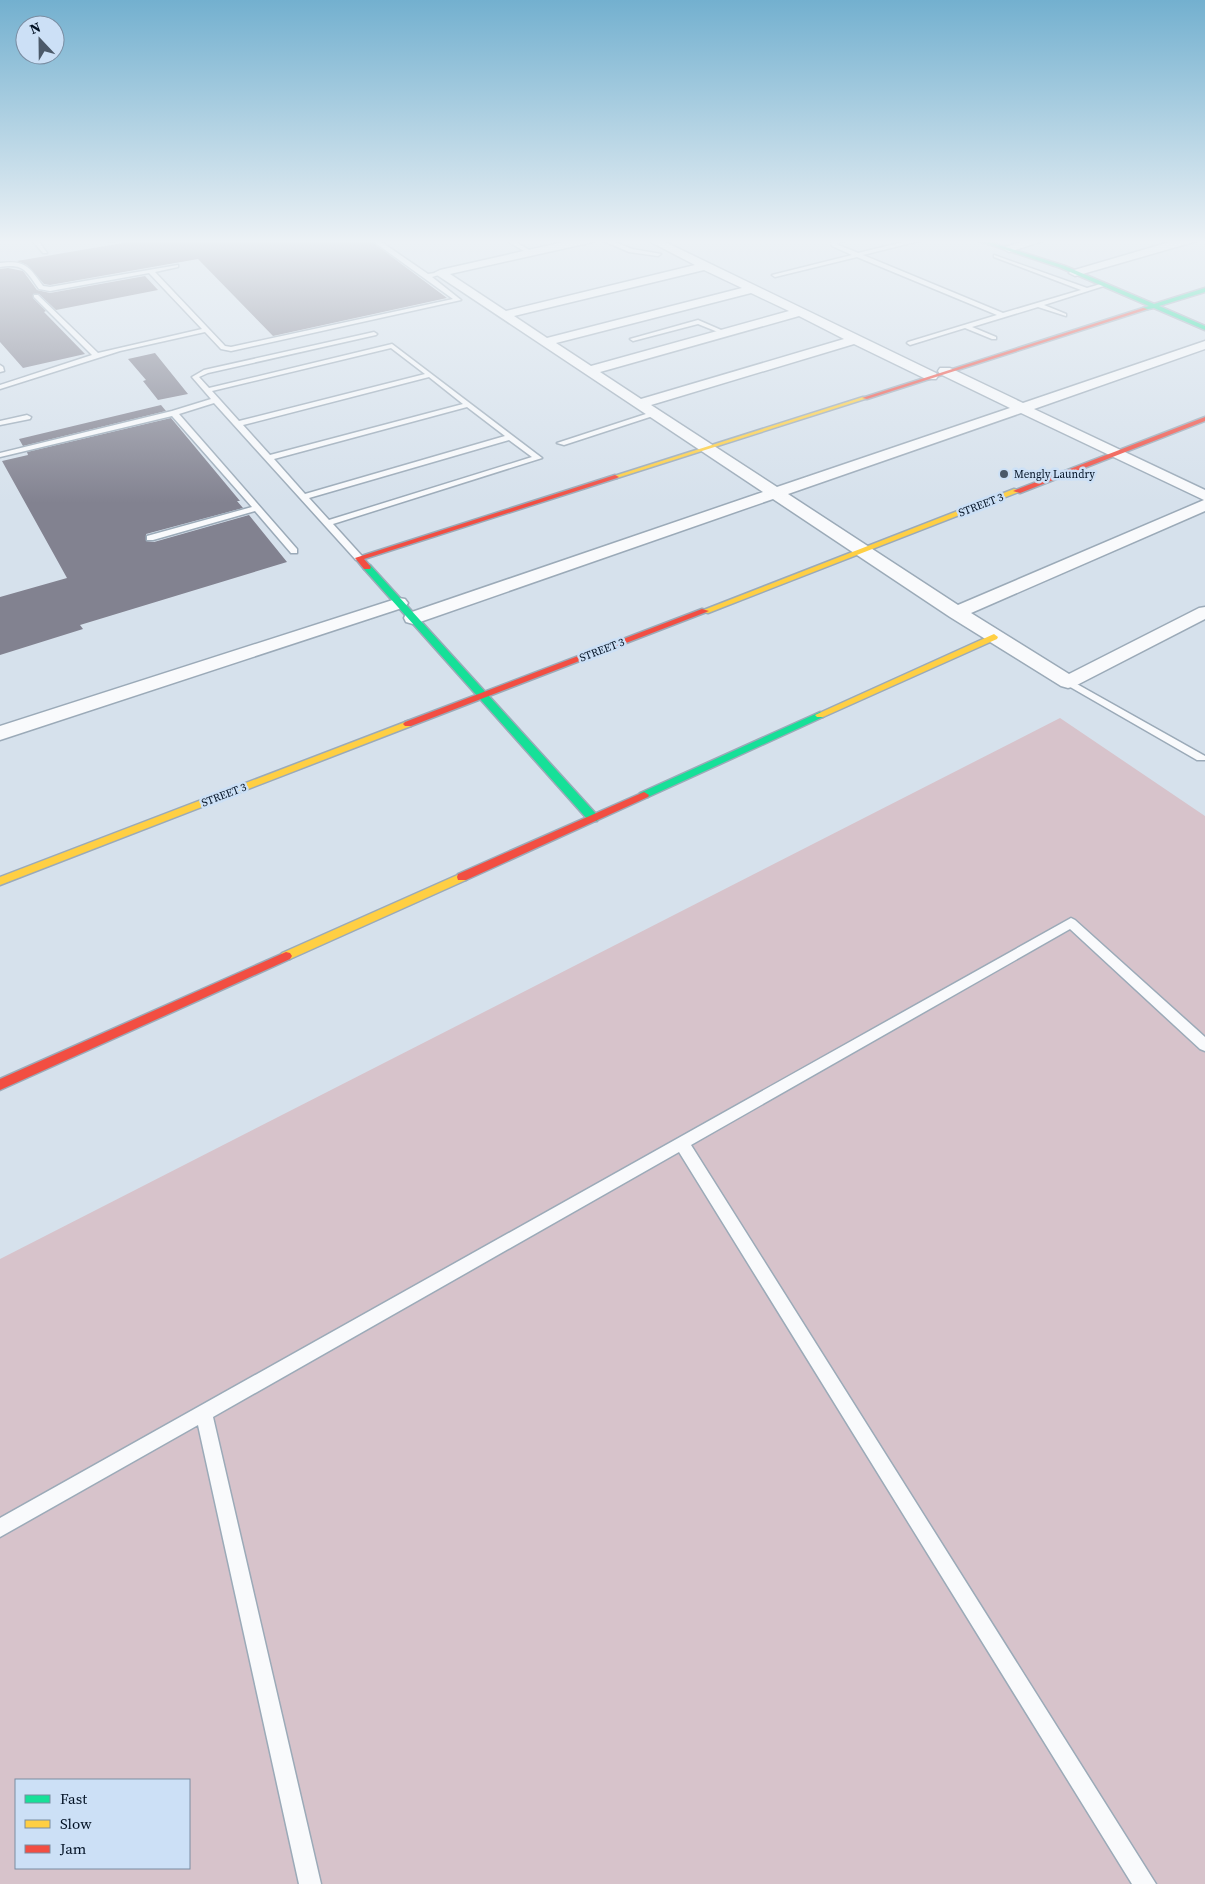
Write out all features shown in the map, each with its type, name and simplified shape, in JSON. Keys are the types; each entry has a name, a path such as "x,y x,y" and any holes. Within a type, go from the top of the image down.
{"street":[{"path":"523,327 994,637 1068,682 1205,612"},
{"path":"546,342 605,327"},
{"path":"589,371 747,327"},
{"path":"831,327 1022,408 1205,496"},
{"path":"593,818 359,558 1086,327"},
{"path":"640,404 856,339"},
{"path":"413,618 1205,345"},
{"name":"STREET 3","path":"0,881 1205,419"},
{"path":"956,612 1205,505"},
{"path":"0,733 399,603"},
{"path":"0,1085 994,637"}],"lane":[{"path":"67,327 97,356"},
{"path":"202,327 223,348 231,349 333,327"},
{"path":"633,339 679,327"},
{"path":"710,327 725,333"},
{"path":"910,342 962,327"},
{"path":"967,327 994,338"},
{"path":"0,387 118,349 205,330"},
{"path":"359,558 195,376 206,371 374,334"},
{"path":"208,390 392,346 538,458 327,523"},
{"path":"238,424 430,375"},
{"path":"0,455 174,413 216,400"},
{"path":"269,458 468,405"},
{"path":"174,413 294,551"},
{"path":"561,443 655,414"},
{"path":"0,423 28,417"},
{"path":"304,497 510,437"},
{"path":"150,538 258,508"},
{"path":"1068,682 1201,758"},
{"path":"0,1528 1071,923 1205,1045"},
{"path":"681,1143 1145,1884"},
{"path":"204,1412 310,1884"}],"shaded area":[{"path":"1060,718 1205,816 1205,1884 0,1884 0,1259"}],"building":[{"path":"0,327 59,327 85,354 23,368 0,342"},
{"path":"264,327 315,327 273,336"},
{"path":"155,353 188,394 158,400 143,381 146,380 128,359"},
{"path":"161,405 166,411 23,446 19,439"},
{"path":"171,418 240,501 237,501 243,508 146,534 146,541 154,542 249,515 287,562 80,625 83,629 0,655 0,597 67,578 2,461 28,455 27,452"}],"traffic: fast":[{"path":"367,567 593,818"},
{"path":"644,795 820,715"}],"traffic: slow":[{"path":"615,477 865,398"},
{"path":"705,611 1017,491"},
{"path":"820,715 994,637"},
{"path":"0,881 408,724"},
{"path":"286,956 462,877"}],"traffic: jam":[{"path":"865,398 1089,327"},
{"path":"1017,491 1205,419"},
{"path":"367,567 359,558 615,477"},
{"path":"408,724 705,611"},
{"path":"462,877 644,795"},
{"path":"0,1085 286,956"}],"place":[{"name":"Mengly Laundry","path":"1004,474"}]}
